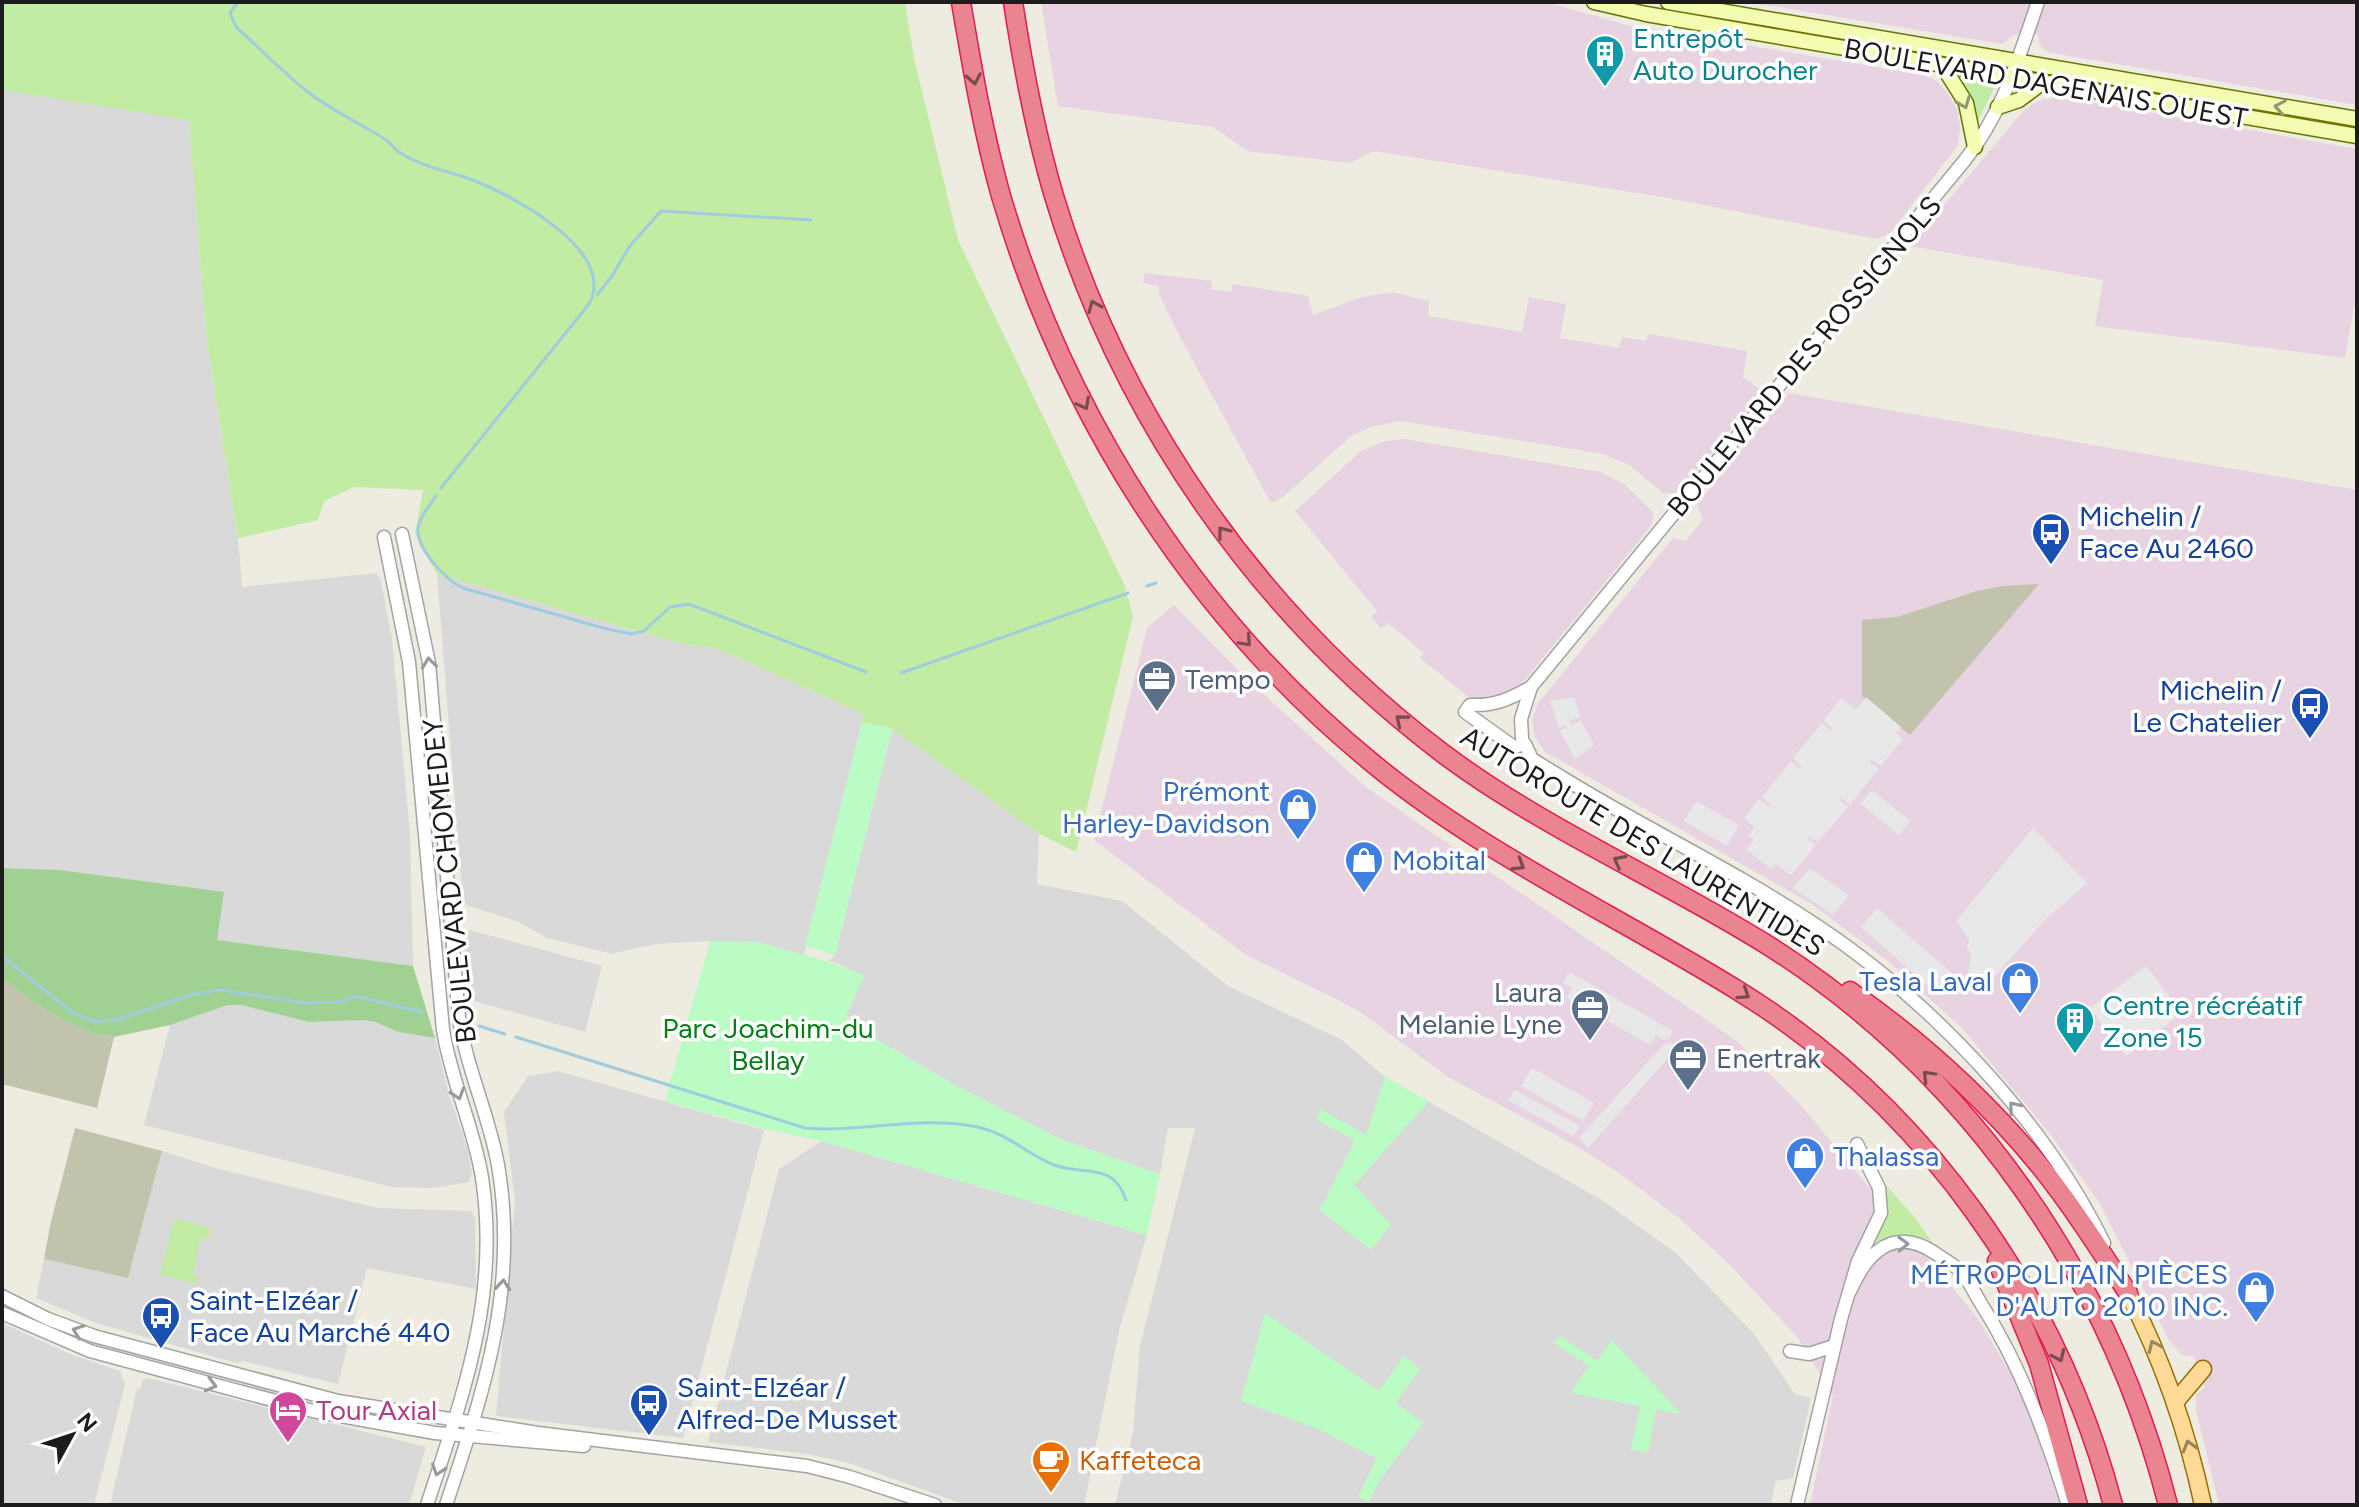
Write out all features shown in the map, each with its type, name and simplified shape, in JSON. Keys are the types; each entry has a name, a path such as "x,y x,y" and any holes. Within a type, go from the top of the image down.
{"highway":[{"path":"961,2 994,170 1017,245 1047,324 1079,394 1126,479 1166,539 1226,617 1324,721 1374,764 1438,813 1522,868 1734,988 1805,1037 1891,1114 1938,1165 1978,1216 2025,1289 2060,1358 2093,1440 2113,1505"},
{"name":"AUTOROUTE DES LAURENTIDES","path":"1013,2 1042,152 1086,287 1143,408 1223,533 1314,639 1419,735 1530,812 1767,945 1839,996 1919,1067 1986,1141 2051,1230 2097,1312 2137,1403 2168,1505"},
{"path":"1687,898 1816,969 1892,1021 1937,1059 1991,1111 2040,1166 2128,1293"},
{"path":"1986,1141 2050,1217 2086,1272 2113,1323 2147,1404 2177,1505"},
{"path":"1978,1216 2036,1354 2078,1505"}],"main road":[{"name":"BOULEVARD DAGENAIS OUEST","path":"1594,2 1646,14 2357,136"},
{"name":"BOULEVARD DAGENAIS OUEST","path":"1668,2 2357,119"},
{"path":"1942,65 1966,103 1975,147"},
{"path":"1998,107 2019,100 2043,82"},
{"path":"2128,1293 2176,1401 2203,1505"},
{"path":"2176,1401 2203,1369"}],"street":[{"name":"BOULEVARD DES ROSSIGNOLS","path":"1531,687 1521,719 1524,741 1514,747 1465,712 1470,705 1504,702 1531,687 1975,147 1998,107 2038,2"},
{"name":"BOULEVARD CHOMEDEY","path":"402,534 429,663 459,1018 469,1068 493,1142 504,1218 505,1269 500,1320 471,1430 446,1505"},
{"name":"BOULEVARD CHOMEDEY","path":"384,537 409,662 439,1005 445,1043 477,1153 485,1205 487,1257 474,1357 427,1505"},
{"path":"1524,741 1532,759 1814,923 1903,991 1983,1072 2053,1156 2087,1209 2128,1293"},
{"path":"1797,1505 1834,1346 1858,1261 1878,1223 1882,1204 1879,1188 1857,1144"},
{"path":"1850,1291 1874,1254 1882,1247 1898,1242 1922,1246 1961,1271 2018,1371 2049,1446 2068,1505"},
{"path":"2,1296 48,1319 108,1341 327,1398 454,1420 471,1430 554,1445 631,1445 816,1468 935,1505"},
{"path":"2,1313 81,1348 258,1398 365,1422 450,1435 471,1430"},
{"path":"1790,1351 1809,1354 1834,1346"}],"shaded area":[{"path":"1041,2 1546,2 1627,25 1923,75 1937,81 1957,110 1960,126 1958,145 1890,233 1877,239 1668,198 1374,151 1350,163 1247,151 1213,127 1058,106"},
{"path":"1747,2 2357,2 2357,105 2047,52 2040,45 2038,34 2015,35 2002,44"},
{"path":"2,90 189,119 206,334 238,538 242,587 376,573 381,581 392,639 410,833 413,966 216,940 224,893 60,870 2,868"},
{"path":"2054,98 2357,149 2357,305 2354,305 2345,358 2095,326 2103,280 1910,246 2024,110 2038,101"},
{"path":"1145,273 1212,281 1211,289 1231,292 1233,284 1308,296 1313,315 1362,297 1393,292 1429,301 1428,316 1522,332 1529,297 1566,304 1560,338 1619,348 1622,337 1646,341 1648,334 1747,351 1743,377 1762,391 1675,493 1663,493 1629,465 1603,454 1401,421 1373,426 1351,436 1283,497 1271,503 1179,335 1159,294 1159,286 1143,283"},
{"path":"1789,393 2357,490 2357,1505 2219,1505 2196,1410 2196,1395 2205,1387 2194,1357 2182,1355 2169,1340 2100,1204 2051,1135 1961,1027 1888,961 1810,903 1545,752 1535,737 1532,719 1539,702 1673,538 1686,541 1703,519 1697,504"},
{"path":"1404,439 1600,472 1624,484 1653,512 1652,524 1639,541 1524,681 1504,696 1480,700 1470,698 1420,658 1424,653 1388,623 1381,629 1371,617 1377,611 1295,511 1361,451 1385,441"},
{"path":"437,574 679,643 718,649 864,714 804,955 757,942 710,941 655,944 612,954 547,938 519,922 463,904"},
{"path":"2039,584 1910,735 1862,696 1862,620 1897,617 1977,591"},
{"path":"1174,605 1249,681 1367,788 1737,1041 1798,1102 1976,1316 2015,1381 2033,1422 2060,1505 1810,1505 1833,1396 1798,1338 1731,1266 1680,1219 1618,1172 1448,1077 1366,1016 1342,1002 1246,955 1094,840 1147,628"},
{"path":"1574,697 1580,717 1570,721 1571,725 1581,721 1594,745 1575,759 1560,731 1567,727 1559,728 1550,701"},
{"path":"1866,697 1901,727 1896,733 1903,739 1881,766 1872,760 1870,762 1879,769 1850,804 1840,798 1848,807 1818,842 1809,836 1816,845 1791,875 1776,864 1771,869 1746,849 1754,840 1748,835 1754,827 1744,818 1759,799 1769,807 1771,805 1762,797 1791,761 1800,769 1802,767 1793,758 1822,723 1831,731 1833,729 1824,720 1841,698 1856,710"},
{"path":"892,729 1039,834 1037,884 1122,901 1228,986 1342,1040 1385,1077 1600,1199 1676,1253 1754,1334 1795,1394 1811,1398 1793,1478 1776,1481 1771,1502 1777,1505 1115,1505 1133,1432 1140,1346 1195,1128 1168,1128 1160,1174 1060,1139 958,1087 876,1039 846,1015 846,967 829,961 835,955"},
{"path":"1872,790 1910,821 1899,835 1861,804"},
{"path":"1696,801 1739,825 1727,846 1684,821"},
{"path":"2033,828 2087,883 2044,921 1979,994 1967,984 1971,954 1966,947 1970,941 1956,921"},
{"path":"1810,868 1849,895 1833,915 1793,888"},
{"path":"1877,908 1954,975 1937,994 1861,927"},
{"path":"470,930 602,966 585,1032 470,1000 464,935"},
{"path":"2146,966 2182,1013 2126,1056 2090,1008"},
{"path":"1569,972 1673,1031 1669,1038 1663,1040 1656,1035 1650,1045 1608,1021 1611,1015 1604,1010 1600,1017 1567,998 1572,988 1563,983"},
{"path":"2,983 9,983 63,1020 92,1033 114,1037 97,1108 2,1084"},
{"path":"228,1005 241,1005 309,1022 363,1020 398,1032 435,1038 449,1095 467,1147 472,1173 469,1182 433,1188 391,1187 144,1125 170,1025"},
{"path":"1670,1042 1677,1048 1588,1148 1579,1138 1663,1045"},
{"path":"1532,1068 1594,1103 1583,1121 1521,1086"},
{"path":"558,1071 764,1130 683,1438 496,1416 515,1200 504,1112 528,1076"},
{"path":"1515,1090 1580,1126 1573,1136 1508,1100"},
{"path":"75,1128 162,1151 128,1278 44,1259"},
{"path":"821,1141 1147,1235 1119,1331 1084,1505 966,1505 849,1463 806,1454 708,1442 779,1169"},
{"path":"162,1151 219,1169 378,1208 471,1211 475,1218 476,1289 367,1268 338,1384 243,1361 236,1363 96,1323 36,1298 44,1259 128,1278"},
{"path":"2,1323 70,1354 120,1371 125,1384 94,1505 2,1505"},
{"path":"148,1378 426,1447 409,1505 110,1505 137,1388 140,1389 143,1380"}],"green space":[{"path":"2,2 905,2 914,58 958,240 1124,584 1133,617 1076,852 1039,834 892,729 862,722 864,714 718,649 679,643 437,574 415,533 423,490 354,487 324,501 318,520 238,538 206,334 189,120 2,90"},
{"path":"1954,78 1995,86 1976,125"},
{"path":"862,722 892,729 835,955 805,946"},
{"path":"2,868 60,870 224,892 217,940 413,966 435,1038 398,1032 375,1022 309,1022 241,1005 228,1005 170,1025 114,1037 92,1033 34,1003 9,983 2,983"},
{"name":"Parc Joachim-du Bellay","path":"710,941 757,942 865,975 846,1015 876,1039 958,1087 1060,1139 1160,1174 1147,1235 821,1141 764,1129 665,1101"},
{"path":"1385,1077 1429,1101 1354,1185 1391,1225 1371,1250 1320,1210 1355,1140 1316,1119 1321,1109 1366,1135"},
{"path":"1885,1184 1937,1249 1888,1239 1870,1247 1886,1216"},
{"path":"175,1218 211,1229 208,1239 200,1238 193,1275 199,1277 197,1284 160,1274"},
{"path":"1265,1313 1379,1391 1404,1356 1420,1369 1396,1403 1423,1423 1379,1481 1369,1502 1358,1497 1377,1458 1315,1428 1241,1401"},
{"path":"1560,1336 1597,1361 1612,1340 1681,1414 1656,1409 1648,1453 1631,1450 1640,1406 1570,1393 1589,1366 1554,1343"}],"waterway":[{"path":"238,2 230,13 236,27 308,92 408,157 473,180 535,212 576,246 589,265 594,284 589,304 441,488"},
{"path":"597,295 629,247 661,211 811,220"},
{"path":"436,496 420,521 419,538 434,564 463,588 631,634 644,631 670,607 689,604 866,672"},
{"path":"1147,586 1156,583"},
{"path":"901,673 1128,593"},
{"path":"2,956 72,1012 94,1022 120,1019 194,994 220,990 306,1003 341,1002 355,996 422,1012"},
{"path":"479,1026 505,1034"},
{"path":"516,1037 805,1128 913,1123 977,1127 998,1134 1054,1165 1105,1175 1120,1188 1126,1200"}],"place":[{"name":"Entrepôt Auto Durocher","path":"1605,88"},
{"name":"Michelin / Face Au 2460","path":"2051,566"},
{"name":"Tempo","path":"1157,713"},
{"name":"Michelin / Le Chatelier","path":"2310,740"},
{"name":"Prémont Harley-Davidson","path":"1298,841"},
{"name":"Mobital","path":"1364,894"},
{"name":"Tesla Laval","path":"2020,1015"},
{"name":"Laura Melanie Lyne","path":"1590,1042"},
{"name":"Centre récréatif Zone 15","path":"2075,1055"},
{"name":"Enertrak","path":"1688,1092"},
{"name":"Thalassa","path":"1805,1190"},
{"name":"MÉTROPOLITAIN PIÈCES D'AUTO 2010 INC.","path":"2256,1324"},
{"name":"Saint-Elzéar / Face Au Marché 440","path":"161,1350"},
{"name":"Saint-Elzéar / Alfred-De Musset","path":"649,1437"},
{"name":"Tour Axial","path":"288,1444"},
{"name":"Kaffeteca","path":"1051,1494"}]}
